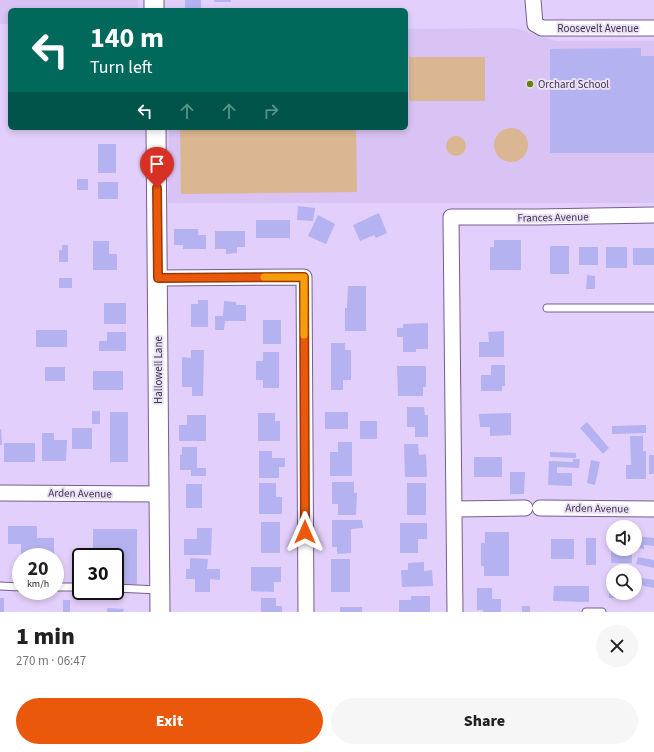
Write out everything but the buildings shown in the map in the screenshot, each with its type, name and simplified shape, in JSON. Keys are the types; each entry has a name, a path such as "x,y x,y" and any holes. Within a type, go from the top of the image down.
{"street":[{"name":"Roosevelt Avenue","path":"533,0 535,24 542,28 654,28"},
{"name":"Hallowell Lane","path":"156,130 160,612"},
{"name":"Frances Avenue","path":"455,509 451,217 538,218 654,215"},
{"path":"158,278 304,277 306,612"},
{"name":"Arden Avenue","path":"0,492 159,494"},
{"path":"455,612 455,509 525,508"},
{"name":"Arden Avenue","path":"540,508 654,509"}],"lane":[{"path":"547,308 654,308"},
{"path":"0,586 12,586"},
{"path":"124,588 160,590"},
{"path":"586,612 602,612"}],"shaded area":[{"path":"0,0 138,0 138,8 8,8 8,24 0,24"},
{"name":"Orchard School","path":"515,28 556,41 654,41 654,203 168,203 169,130 408,130 408,29"},
{"path":"409,57 485,57 485,101 409,101"},
{"path":"508,128 514,128 518,129 525,135 528,145 527,152 521,159 514,162 508,162 504,161 497,155 494,148 494,142 495,138 501,131"},
{"path":"180,130 356,130 357,192 181,194"},
{"path":"456,136 463,139 466,146 463,153 456,156 449,153 446,146 449,139"}],"slow traffic":[{"path":"264,277 304,277 304,335"}],"place":[{"name":"Orchard School","path":"530,84"}],"route":[{"path":"157,188 158,278 304,277 305,532"}]}
